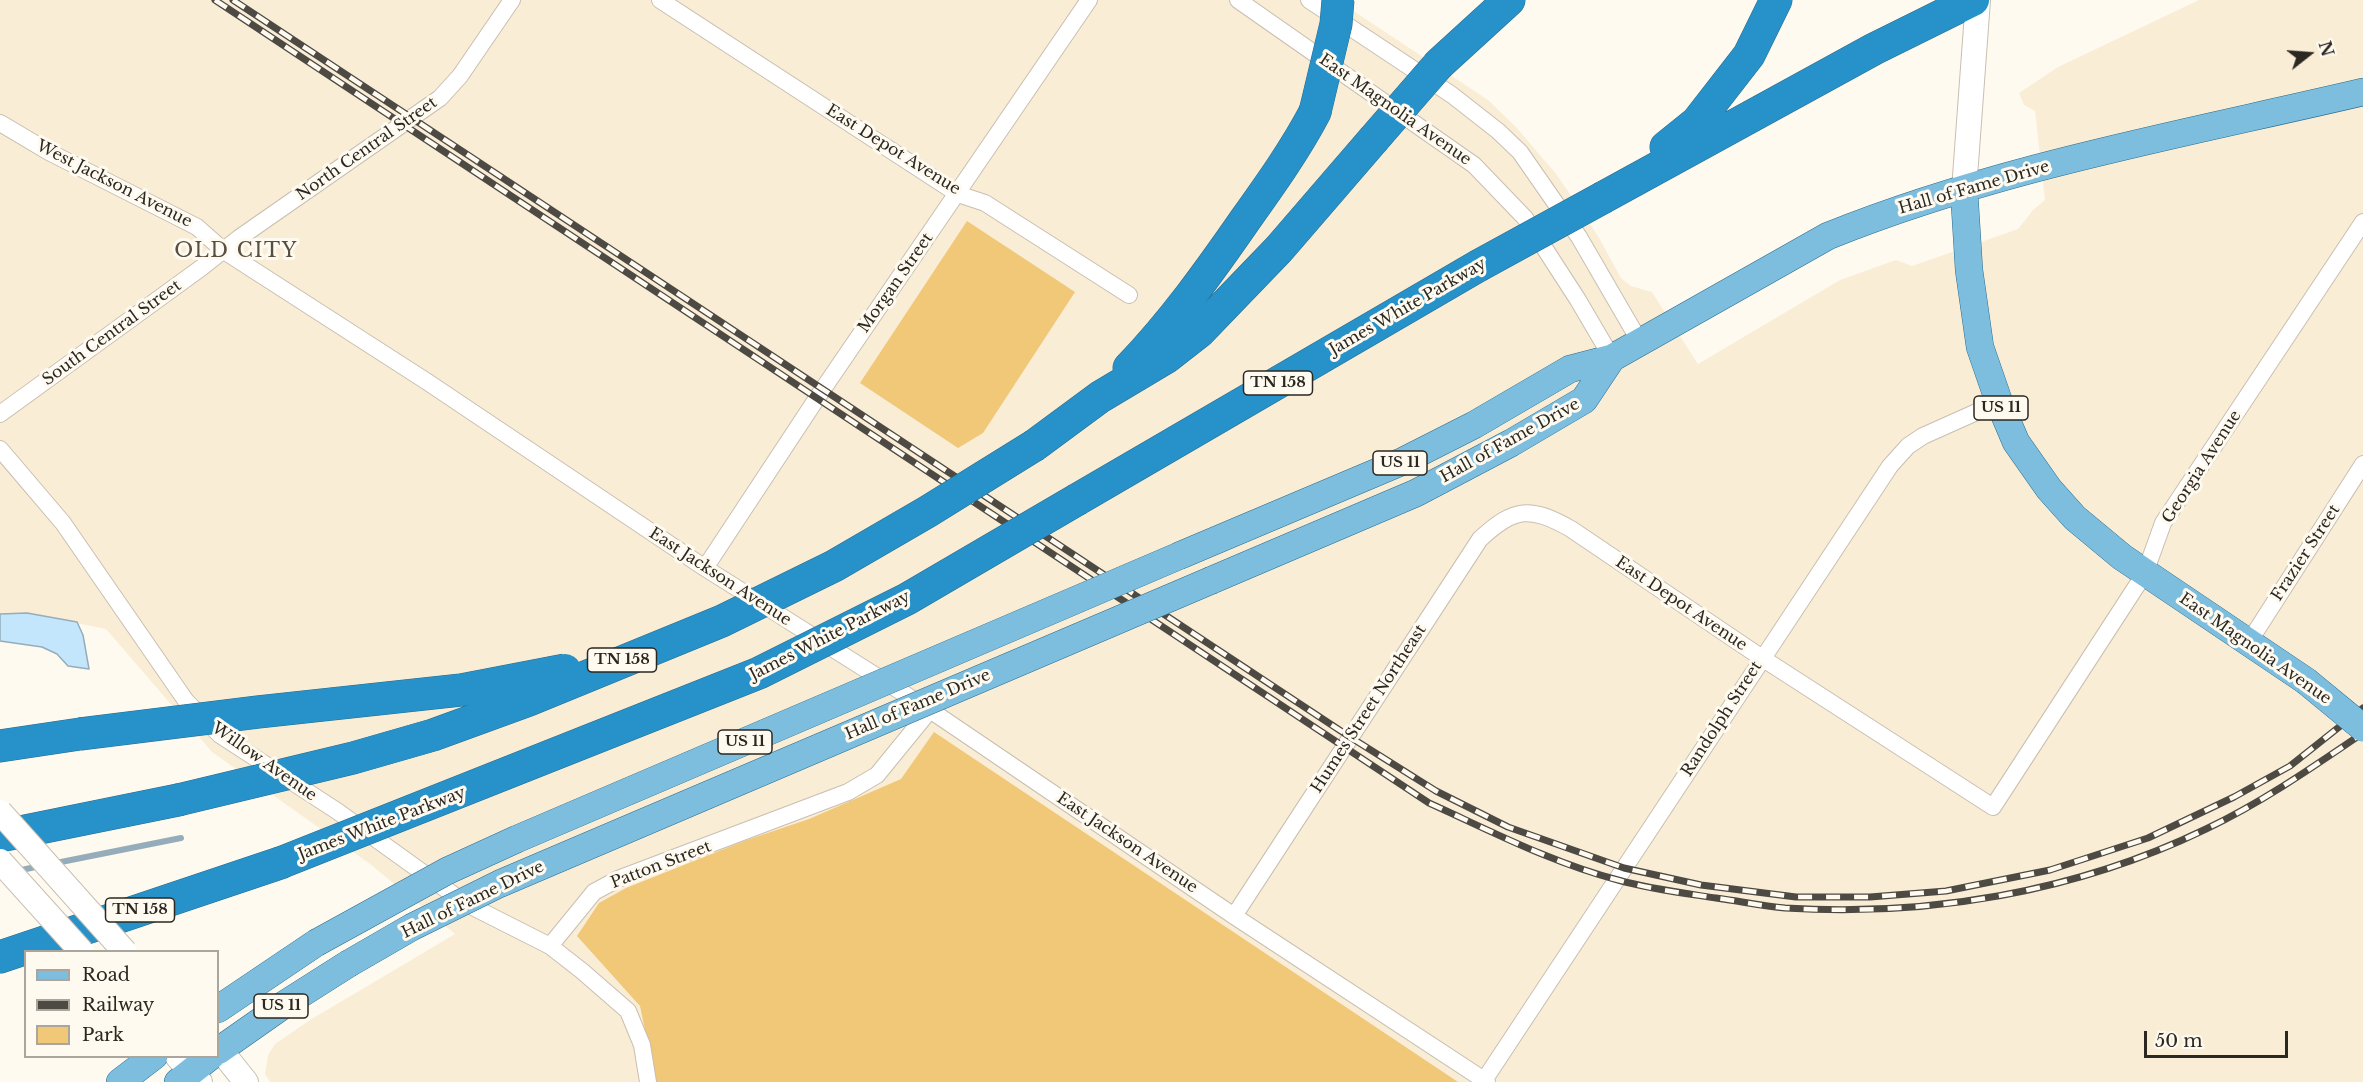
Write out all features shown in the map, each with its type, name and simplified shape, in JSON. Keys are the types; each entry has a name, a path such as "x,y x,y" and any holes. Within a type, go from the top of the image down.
{"highway":[{"path":"1100,398 1154,342 1198,288 1297,146 1315,112 1336,24 1338,0"},
{"path":"1100,398 1167,357 1199,332 1279,249 1439,64 1509,0"},
{"path":"1604,197 1697,122 1749,55 1776,0"},
{"path":"1604,197 1874,49 1973,0"},
{"name":"James White Parkway","path":"0,957 280,863 759,674 907,599 1478,266 1604,197"},
{"name":"TN 158","path":"0,836 178,800 353,758 433,735 530,700 722,621 834,566 1035,445 1100,398"},
{"path":"0,746 258,712 461,690 628,658"}],"main road":[{"path":"1964,190 1978,0"},
{"name":"Hall of Fame Drive","path":"219,1008 316,943 447,871 1401,462 1474,425 1570,369 1612,358 1828,236 1862,222 1964,190 2077,158 2363,92"},
{"name":"US 11","path":"1964,190 1969,270 1980,347 2016,442 2049,489 2075,518 2145,573"},
{"name":"Hall of Fame Drive","path":"219,1050 348,964 412,927 499,884 1416,492 1512,443 1584,400 1612,358"},
{"name":"East Magnolia Avenue","path":"2145,573 2306,681 2363,728"},
{"path":"0,812 124,950"},
{"path":"0,861 81,950"},
{"path":"120,1082 151,1058"},
{"path":"201,1062 246,1082"}],"street":[{"name":"North Central Street","path":"224,251 239,238 440,99 460,76 512,0"},
{"name":"East Depot Avenue","path":"660,0 958,194 985,203 1129,295"},
{"name":"Morgan Street","path":"705,568 823,389 1089,0"},
{"name":"East Magnolia Avenue","path":"1238,0 1474,165 1525,218 1612,358"},
{"path":"1309,0 1452,95 1498,131 1520,152 1579,237 1640,342"},
{"name":"West Jackson Avenue","path":"0,123 49,152 197,227 224,251"},
{"name":"Georgia Avenue","path":"1993,807 2145,573 2163,523 2363,222"},
{"name":"South Central Street","path":"0,414 224,251"},
{"name":"East Jackson Avenue","path":"224,251 426,381 705,568 930,711 1234,916 1485,1081"},
{"name":"Randolph Street","path":"1485,1081 1873,489 1908,446 1923,435 1999,402"},
{"name":"Willow Avenue","path":"0,449 63,523 186,701 220,735 337,811 465,903 550,946"},
{"name":"Frazier Street","path":"2249,642 2363,465"},
{"name":"East Depot Avenue","path":"1516,514 1532,513 1550,518 1571,529 1762,658 1993,807"},
{"name":"Humes Street Northeast","path":"1234,916 1480,539 1499,522 1516,514"},
{"name":"Patton Street","path":"550,946 594,892 618,879 848,792 877,775 930,711"},
{"path":"550,946 628,1011 642,1045 648,1082"}],"shaded area":[{"path":"0,0 1337,0 1488,100 1516,127 1557,175 1598,236 1621,278 1631,286 1652,292 1698,364 1840,280 1896,260 1912,266 2018,229 2033,210 2045,200 2035,111 2024,105 2019,93 2058,67 2199,0 2363,0 2363,1082 270,1082 265,1074 268,1055 275,1044 310,1020 455,934 370,864 212,752 106,629 27,613 0,614"}],"green space":[{"path":"967,221 1075,292 983,433 958,448 860,383"},
{"path":"934,732 1458,1082 656,1082 640,1006 577,936 599,903 626,888 744,841 809,819 901,779"}],"water":[{"path":"27,613 77,622 83,635 89,669 68,666 57,654 42,647 0,641 0,614"}],"waterway":[{"path":"56,863 181,838"},
{"path":"17,871 40,866"}],"railway":[{"path":"215,0 1429,803 1569,865 1642,886 1785,908 1839,910 1893,908 1947,904 2001,896 2106,869 2156,851 2206,829 2267,796 2363,733"},
{"path":"233,0 1350,737 1436,791 1508,827 1624,868 1701,885 1796,897 1870,897 1946,891 2050,870 2148,838 2234,797 2290,766 2363,708"}],"district":[{"name":"OLD CITY","path":"236,251"}]}
